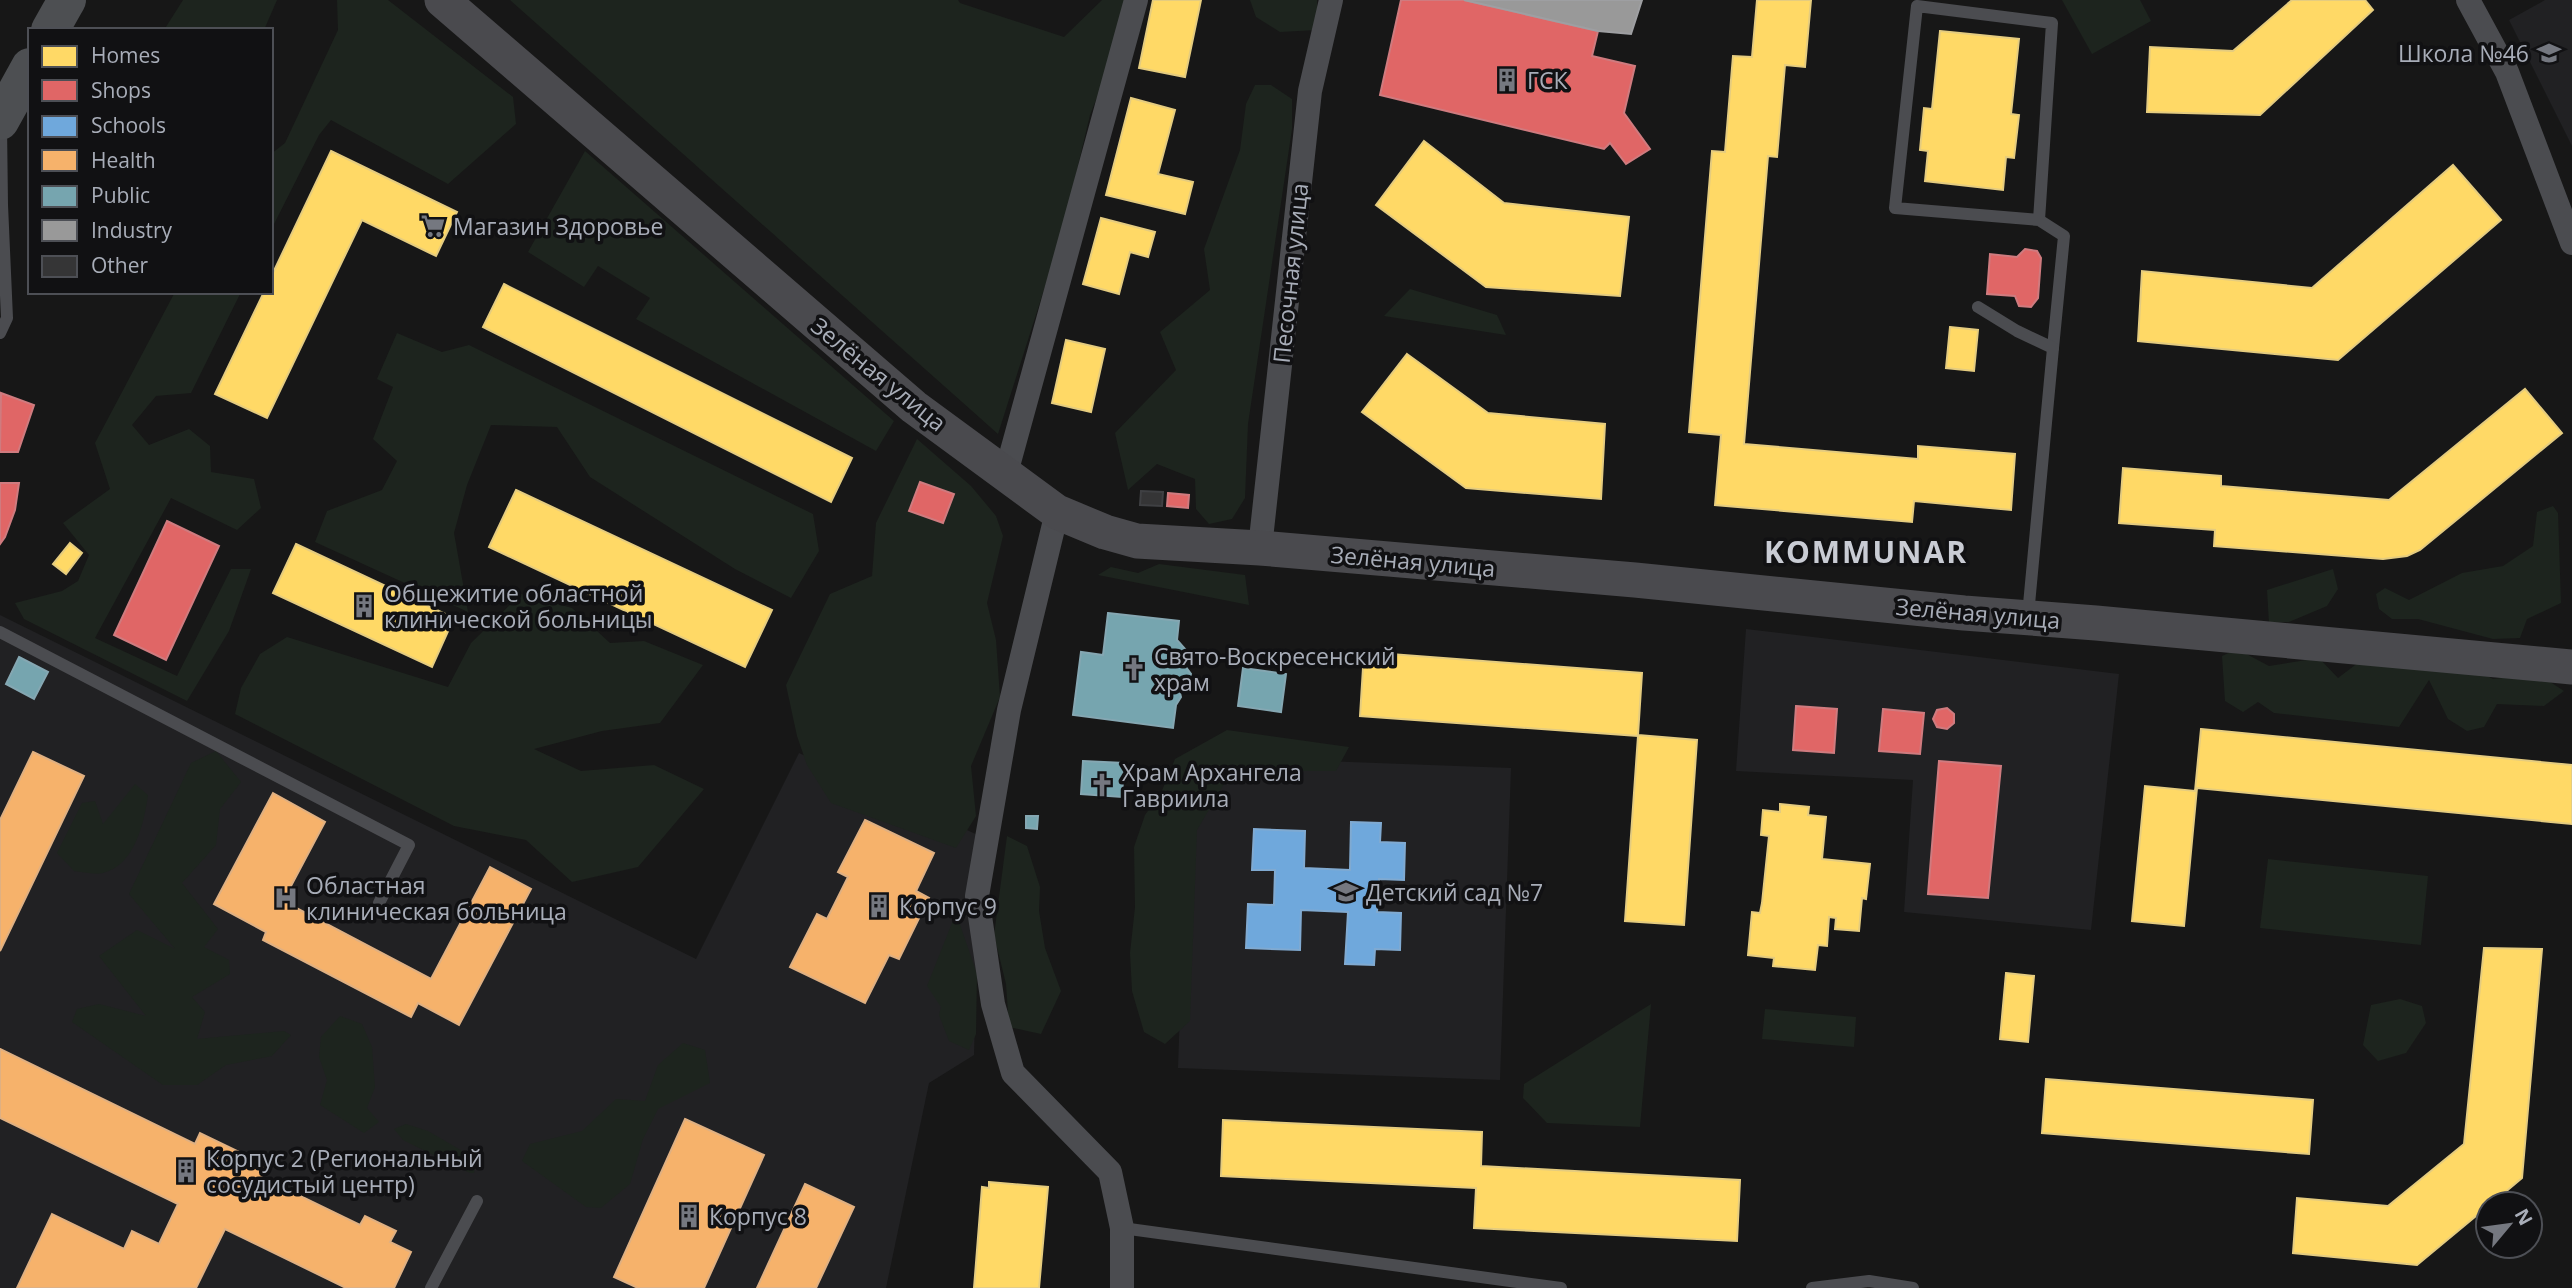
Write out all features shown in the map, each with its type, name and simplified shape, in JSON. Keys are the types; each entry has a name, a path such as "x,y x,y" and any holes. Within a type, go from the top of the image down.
{"main road":[{"path":"51,28 67,0"},
{"path":"1,120 28,71"}],"street":[{"name":"Зелёная улица","path":"442,0 914,407 1057,513 1105,532 1137,541 1260,548 2572,667"},
{"path":"1006,473 1136,0"},
{"name":"Песочная улица","path":"1260,548 1310,91 1331,0"},
{"path":"2468,0 2507,72 2572,243"},
{"path":"1057,513 1009,710 976,896 993,1003 1013,1073 1110,1172 1122,1228 1122,1288"}],"lane":[{"path":"2028,617 2063,236 2039,220 1895,208 1917,6 2052,23 2039,220"},
{"path":"0,333 7,318 1,120"},
{"path":"1978,307 2017,331 2053,348"},
{"path":"0,632 409,845 379,903"},
{"path":"431,1288 477,1201"},
{"path":"1122,1228 1561,1288"},
{"path":"1812,1288 1869,1281 1913,1288"}],"shaded area":[{"path":"183,0 277,0 265,28 165,28"},
{"path":"337,0 388,0 513,97 516,124 448,184 331,120 319,135 273,226 273,152 285,143 338,30"},
{"path":"510,0 958,0 960,3 1064,37 1102,0 1125,0 1117,46 1090,115 1062,233 998,434"},
{"path":"1250,0 1317,0 1317,30 1280,32 1256,17"},
{"path":"2062,0 2140,0 2151,21 2092,54"},
{"name":"Школа №46","path":"2545,0 2572,0 2572,146 2509,20"},
{"path":"1255,85 1271,85 1292,99 1292,129 1248,424 1245,498 1232,519 1209,524 1196,509 1195,479 1157,464 1128,490 1115,433 1176,370 1160,332 1210,290 1204,249 1240,150 1246,104"},
{"path":"585,151 894,421 876,451 636,319 650,298 598,266 584,287 528,252"},
{"path":"1410,289 1497,315 1506,335 1384,316"},
{"path":"174,294 240,294 191,393 156,396 132,425 149,445 189,429 210,446 211,472 254,479 261,508 237,530 171,498 95,638 177,676 231,569 251,569 229,631 187,701 24,619 15,603 62,591 78,581 89,555 63,523 110,489 95,443"},
{"path":"397,333 442,352 469,345 813,514 819,551 791,598 735,569 590,477 557,427 491,425 467,485 454,533 468,612 315,542 327,511 382,490 397,461 373,439 393,387 377,379"},
{"path":"917,439 971,486 996,516 1003,536 987,603 996,640 1000,697 971,766 976,816 956,848 831,803 807,765 797,736 786,685 830,594 872,576 876,523"},
{"path":"2553,506 2558,513 2561,603 2527,619 2520,638 2493,639 2418,619 2392,619 2379,609 2376,594 2385,588 2409,600 2462,573 2503,566 2533,546 2537,512"},
{"path":"1159,564 1245,575 1249,605 1098,575 1111,567 1138,573"},
{"path":"2333,569 2338,589 2327,606 2289,622 2269,623 2267,590"},
{"path":"521,594 572,608 610,643 644,641 703,665 660,723 602,731 534,749 581,771 654,765 704,789 638,867 572,882 526,840 454,826 235,714 241,688 260,654 287,637 448,687 471,643"},
{"name":"Областная клиническая больница","path":"0,615 696,959 799,753 980,836 974,1055 929,1083 886,1288 0,1288"},
{"path":"1746,629 2119,674 2091,930 1904,912 1913,780 1736,771"},
{"path":"2237,649 2269,666 2319,658 2338,678 2371,653 2471,667 2493,679 2538,674 2564,691 2544,706 2497,704 2484,727 2467,731 2448,719 2429,680 2399,727 2274,713 2258,702 2243,712 2225,701 2222,656"},
{"path":"1227,730 1349,747 1336,771 1260,771 1224,784 1197,830 1190,1021 1165,1044 1144,1032 1132,991 1130,953 1135,907 1134,847 1145,815 1161,793 1175,759"},
{"path":"216,751 241,782 220,809 216,845 182,883 218,929 204,947 229,960 230,974 192,997 205,1012 197,1039 284,1031 291,1035 272,1056 226,1065 197,1085 163,1085 72,1022 77,1009 99,1004 146,1016 99,956 137,930 175,949 129,894 191,763"},
{"name":"Детский сад №7","path":"1189,756 1511,768 1500,1080 1178,1068"},
{"path":"135,784 148,795 144,818 130,852 114,868 103,873 74,871 57,853 82,803 95,801 103,824"},
{"path":"1007,836 1027,846 1040,887 1039,911 1045,948 1061,991 1041,1034 1009,1027 1006,984 994,935"},
{"path":"2268,859 2428,876 2421,945 2260,928"},
{"path":"956,913 977,974 976,1034 969,1050 949,1041 939,1015 941,1007 927,986"},
{"path":"2400,999 2422,1006 2426,1023 2406,1053 2378,1061 2363,1045 2371,1005"},
{"path":"1651,1004 1640,1127 1547,1123 1523,1098 1524,1084"},
{"path":"1765,1009 1856,1017 1854,1047 1762,1039"},
{"path":"340,1016 362,1024 372,1047 375,1087 367,1108 379,1122 364,1133 320,1105 327,1080 319,1057 321,1037"},
{"path":"683,1043 705,1050 710,1083 658,1109 643,1139 630,1184 601,1208 586,1207 522,1161 530,1144 582,1131 616,1099 645,1101 658,1065"},
{"path":"406,1124 428,1131 476,1159 474,1173 403,1140 394,1129"}],"building: Homes":[{"path":"1153,0 1201,0 1185,77 1139,68"},
{"path":"1757,0 1811,0 1805,67 1785,65 1777,157 1768,156 1744,444 1918,459 1918,446 2015,454 2011,510 1914,501 1912,522 1715,505 1721,435 1689,432 1712,151 1725,152 1733,56 1752,57"},
{"path":"2292,0 2365,0 2373,10 2260,115 2147,112 2150,47 2233,51"},
{"path":"1940,31 2019,39 2011,114 2019,115 2014,158 2006,157 2003,190 1925,181 1928,151 1920,150 1924,108 1932,109"},
{"path":"1131,98 1175,110 1158,174 1193,182 1185,214 1106,195"},
{"path":"1424,141 1504,203 1629,217 1620,296 1486,287 1376,205"},
{"path":"331,151 457,212 436,256 362,220 267,418 215,394 263,294 273,294 273,273"},
{"path":"2453,165 2501,220 2338,360 2138,341 2142,271 2312,288"},
{"path":"1101,218 1155,232 1148,257 1130,252 1119,294 1083,284"},
{"path":"504,284 852,458 831,502 483,327"},
{"path":"1950,327 1978,330 1974,371 1946,368"},
{"path":"1066,340 1105,349 1091,412 1052,403"},
{"path":"1407,354 1488,413 1605,424 1601,499 1466,488 1362,412"},
{"path":"2525,389 2562,433 2420,550 2407,556 2383,559 2214,546 2215,530 2119,523 2123,468 2221,476 2221,486 2389,500"},
{"path":"516,490 772,610 745,667 489,547"},
{"path":"70,543 82,553 66,574 53,564"},
{"name":"Общежитие областной клинической больницы","path":"296,544 454,618 432,667 273,593"},
{"path":"1364,652 1642,673 1638,735 1697,740 1684,925 1625,921 1638,736 1360,716"},
{"path":"2201,729 2572,765 2572,824 2197,788 2184,926 2132,921 2145,786 2195,791"},
{"path":"1780,804 1809,807 1808,815 1826,817 1822,859 1870,864 1866,899 1862,898 1859,931 1835,929 1836,918 1829,917 1827,946 1818,945 1815,970 1773,966 1774,958 1748,955 1752,912 1760,913 1762,903 1769,836 1761,835 1763,810 1780,812"},
{"path":"2484,948 2542,949 2522,1178 2508,1190 2474,1190 2474,1218 2417,1265 2293,1253 2297,1198 2388,1206 2464,1144"},
{"path":"2006,973 2034,976 2028,1042 2000,1039"},
{"path":"2046,1079 2313,1100 2309,1154 2042,1133"},
{"path":"1223,1120 1482,1132 1481,1166 1740,1180 1737,1241 1474,1228 1476,1188 1221,1176"},
{"path":"989,1182 1048,1187 1039,1288 974,1288 982,1187 989,1188"}],"building: Shops":[{"name":"ГСК","path":"1401,0 1464,0 1598,31 1592,56 1635,66 1624,113 1650,149 1626,164 1610,143 1604,149 1380,95"},
{"path":"2025,249 2037,251 2041,258 2038,298 2031,307 2019,306 2015,296 1987,294 1990,254 2017,257"},
{"path":"1,393 34,405 18,452 0,452"},
{"path":"920,482 954,494 943,523 909,511"},
{"path":"0,483 19,483 15,510 0,544"},
{"path":"1168,493 1189,495 1188,508 1167,506"},
{"path":"167,521 219,546 166,660 114,635"},
{"path":"1796,706 1837,709 1834,753 1793,750"},
{"path":"1947,708 1954,714 1954,723 1947,729 1937,727 1933,719 1937,710"},
{"path":"1883,709 1924,713 1920,754 1879,751"},
{"path":"1939,761 2001,766 1988,898 1928,894"}],"building: Schools":[{"path":"1351,822 1381,823 1380,842 1405,843 1404,880 1379,879 1377,912 1401,913 1400,950 1375,949 1374,965 1345,964 1348,912 1301,910 1300,950 1246,948 1248,904 1274,905 1275,870 1252,870 1254,829 1305,831 1304,868 1350,870"}],"building: Health":[{"path":"33,752 84,776 0,951 0,820"},
{"path":"273,793 325,822 283,901 431,979 490,867 531,889 459,1025 418,1003 411,1017 263,940 266,932 214,904"},
{"name":"Корпус 9","path":"865,820 934,853 916,891 929,898 899,959 889,955 865,1003 790,967 817,914 827,919 848,877 838,872"},
{"name":"Корпус 2 (Региональный сосудистый центр)","path":"0,1049 195,1144 200,1133 266,1165 261,1177 360,1225 365,1216 396,1231 390,1242 411,1252 394,1288 346,1288 225,1229 196,1288 17,1288 52,1214 124,1249 132,1231 159,1244 178,1204 0,1118"},
{"name":"Корпус 8","path":"685,1119 764,1155 704,1288 638,1288 614,1277"},
{"path":"805,1184 854,1207 816,1288 757,1288"}],"building: Public":[{"name":"Свято-Воскресенский храм","path":"1108,613 1179,621 1177,640 1186,650 1183,663 1191,674 1187,685 1179,689 1181,697 1176,705 1173,728 1073,715 1081,652 1103,655"},
{"path":"19,657 48,672 34,699 6,684"},
{"path":"1243,668 1286,674 1281,712 1238,706"},
{"name":"Храм Архангела Гавриила","path":"1083,761 1124,763 1122,797 1081,794"},
{"path":"1026,816 1038,816 1037,829 1026,828"}],"building: Industry":[{"path":"1464,0 1642,0 1631,34 1598,31"}],"building: Other":[{"path":"1141,491 1163,492 1162,506 1140,505"}],"place":[{"name":"Школа №46","path":"2549,53"},
{"name":"ГСК","path":"1507,80"},
{"name":"Магазин Здоровье","path":"433,226"},
{"name":"Общежитие областной клинической больницы","path":"364,606"},
{"name":"Свято-Воскресенский храм","path":"1134,669"},
{"name":"Храм Архангела Гавриила","path":"1102,785"},
{"name":"Детский сад №7","path":"1346,892"},
{"name":"Областная клиническая больница","path":"286,898"},
{"name":"Корпус 9","path":"879,906"},
{"name":"Корпус 2 (Региональный сосудистый центр)","path":"186,1171"},
{"name":"Корпус 8","path":"689,1216"}],"district":[{"name":"KOMMUNAR","path":"1866,551"}]}
